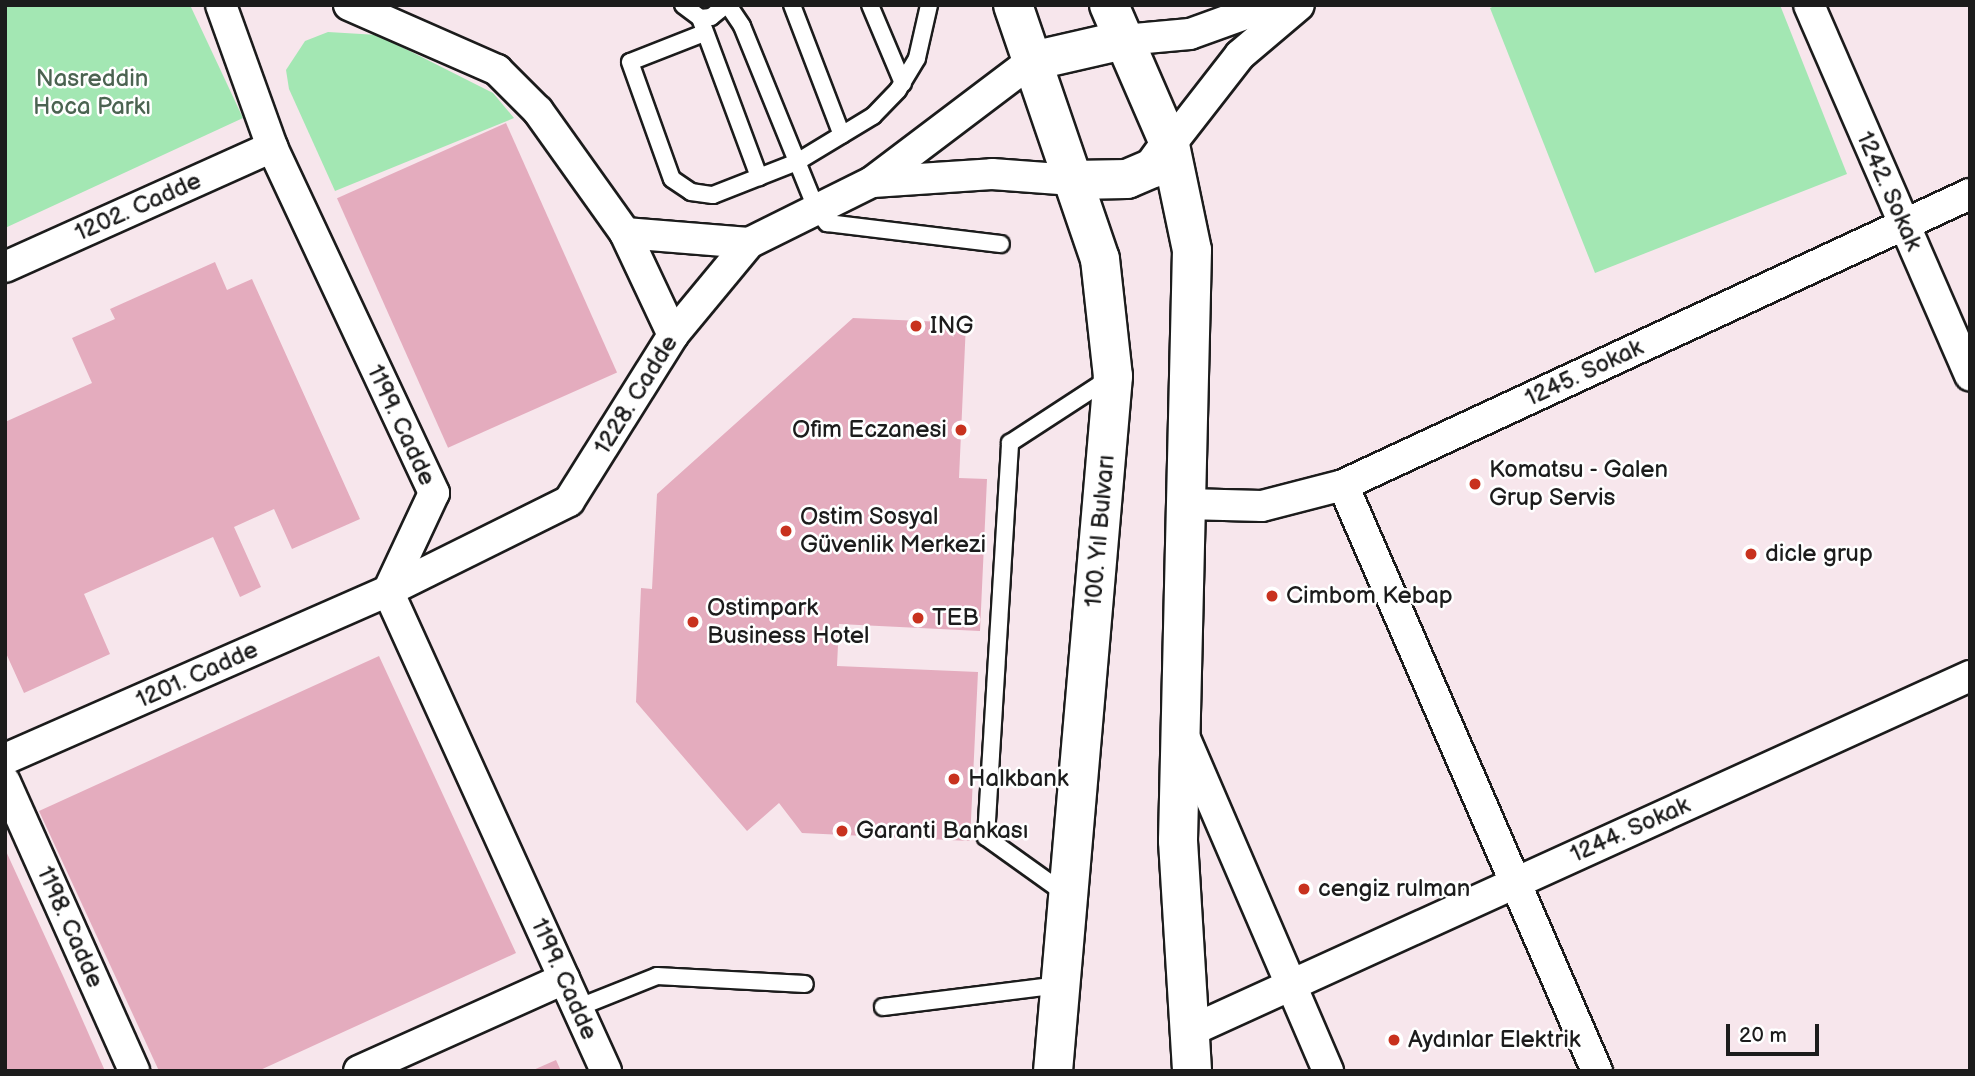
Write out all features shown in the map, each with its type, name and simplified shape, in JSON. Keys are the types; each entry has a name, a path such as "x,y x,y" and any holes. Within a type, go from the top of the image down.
{"main road":[{"name":"100. Yıl Bulvarı","path":"1013,5 1100,259 1113,376 1071,898 1053,1071"},
{"path":"1109,5 1170,145 1192,250 1178,841 1192,1071"},
{"path":"1032,61 1124,40"},
{"path":"1073,180 1127,179 1153,168 1170,145"}],"street":[{"name":"1199. Cadde","path":"221,5 272,147 434,493 388,591 606,1071"},
{"path":"349,5 497,70 538,111 625,233 673,335"},
{"path":"1124,40 1189,34 1270,5"},
{"path":"1170,145 1240,55 1299,5"},
{"name":"1242. Sokak","path":"1808,5 1970,376"},
{"name":"1228. Cadde","path":"388,591 569,501 673,335 749,243 872,182 1032,61"},
{"name":"1202. Cadde","path":"5,267 272,147"},
{"name":"1228. Cadde","path":"872,182 992,174 1073,180"},
{"name":"1245. Sokak","path":"1186,504 1262,506 1343,485 1970,194"},
{"path":"625,233 749,243"},
{"path":"1343,485 1597,1071"},
{"name":"1201. Cadde","path":"5,759 388,591"},
{"name":"1244. Sokak","path":"1188,1032 1970,676"},
{"path":"1180,727 1328,1071"},
{"name":"1198. Cadde","path":"5,782 134,1071"},
{"path":"359,1071 564,979"}],"lane":[{"path":"683,5 702,26 759,177"},
{"path":"929,5 923,41 903,83 873,116 797,162 713,195 691,192 672,179 630,62 702,26 727,5 742,26 797,162 817,211 827,223 842,227 1001,244"},
{"path":"792,5 842,135"},
{"path":"870,5 903,83"},
{"path":"1071,898 986,837 1010,443 1113,376"},
{"path":"577,1008 657,976 805,984"},
{"path":"883,1007 1062,984"}],"green space":[{"name":"Nasreddin Hoca Parkı","path":"5,5 190,5 243,118 5,228"},
{"path":"1497,5 1780,5 1847,174 1595,273 1490,8"},
{"path":"328,32 378,35 493,93 514,118 335,191 289,89 286,70 305,41"}],"building":[{"path":"506,123 617,372 448,448 337,198"},
{"path":"215,262 227,290 252,279 360,519 292,549 274,509 234,527 261,587 240,597 213,537 84,594 110,654 24,693 5,651 5,422 92,383 72,338 115,319 110,309"},
{"path":"853,318 966,323 959,478 987,479 980,631 839,624 837,666 978,672 970,841 802,833 779,803 747,831 636,702 641,588 652,589 657,494"},
{"path":"379,656 516,953 258,1071 159,1071 39,811"},
{"path":"5,849 64,978 105,1071 5,1071"},
{"path":"556,1060 561,1071 531,1071"}],"place":[{"name":"ING","path":"916,326"},
{"name":"Ofim Eczanesi","path":"961,430"},
{"name":"Komatsu - Galen Grup Servis","path":"1475,484"},
{"name":"Ostim Sosyal Güvenlik Merkezi","path":"786,531"},
{"name":"dicle grup","path":"1751,554"},
{"name":"Cimbom Kebap","path":"1272,596"},
{"name":"TEB","path":"918,618"},
{"name":"Ostimpark Business Hotel","path":"693,622"},
{"name":"Halkbank","path":"954,779"},
{"name":"Garanti Bankası","path":"842,831"},
{"name":"cengiz rulman","path":"1304,889"},
{"name":"Aydınlar Elektrik","path":"1394,1040"}]}
